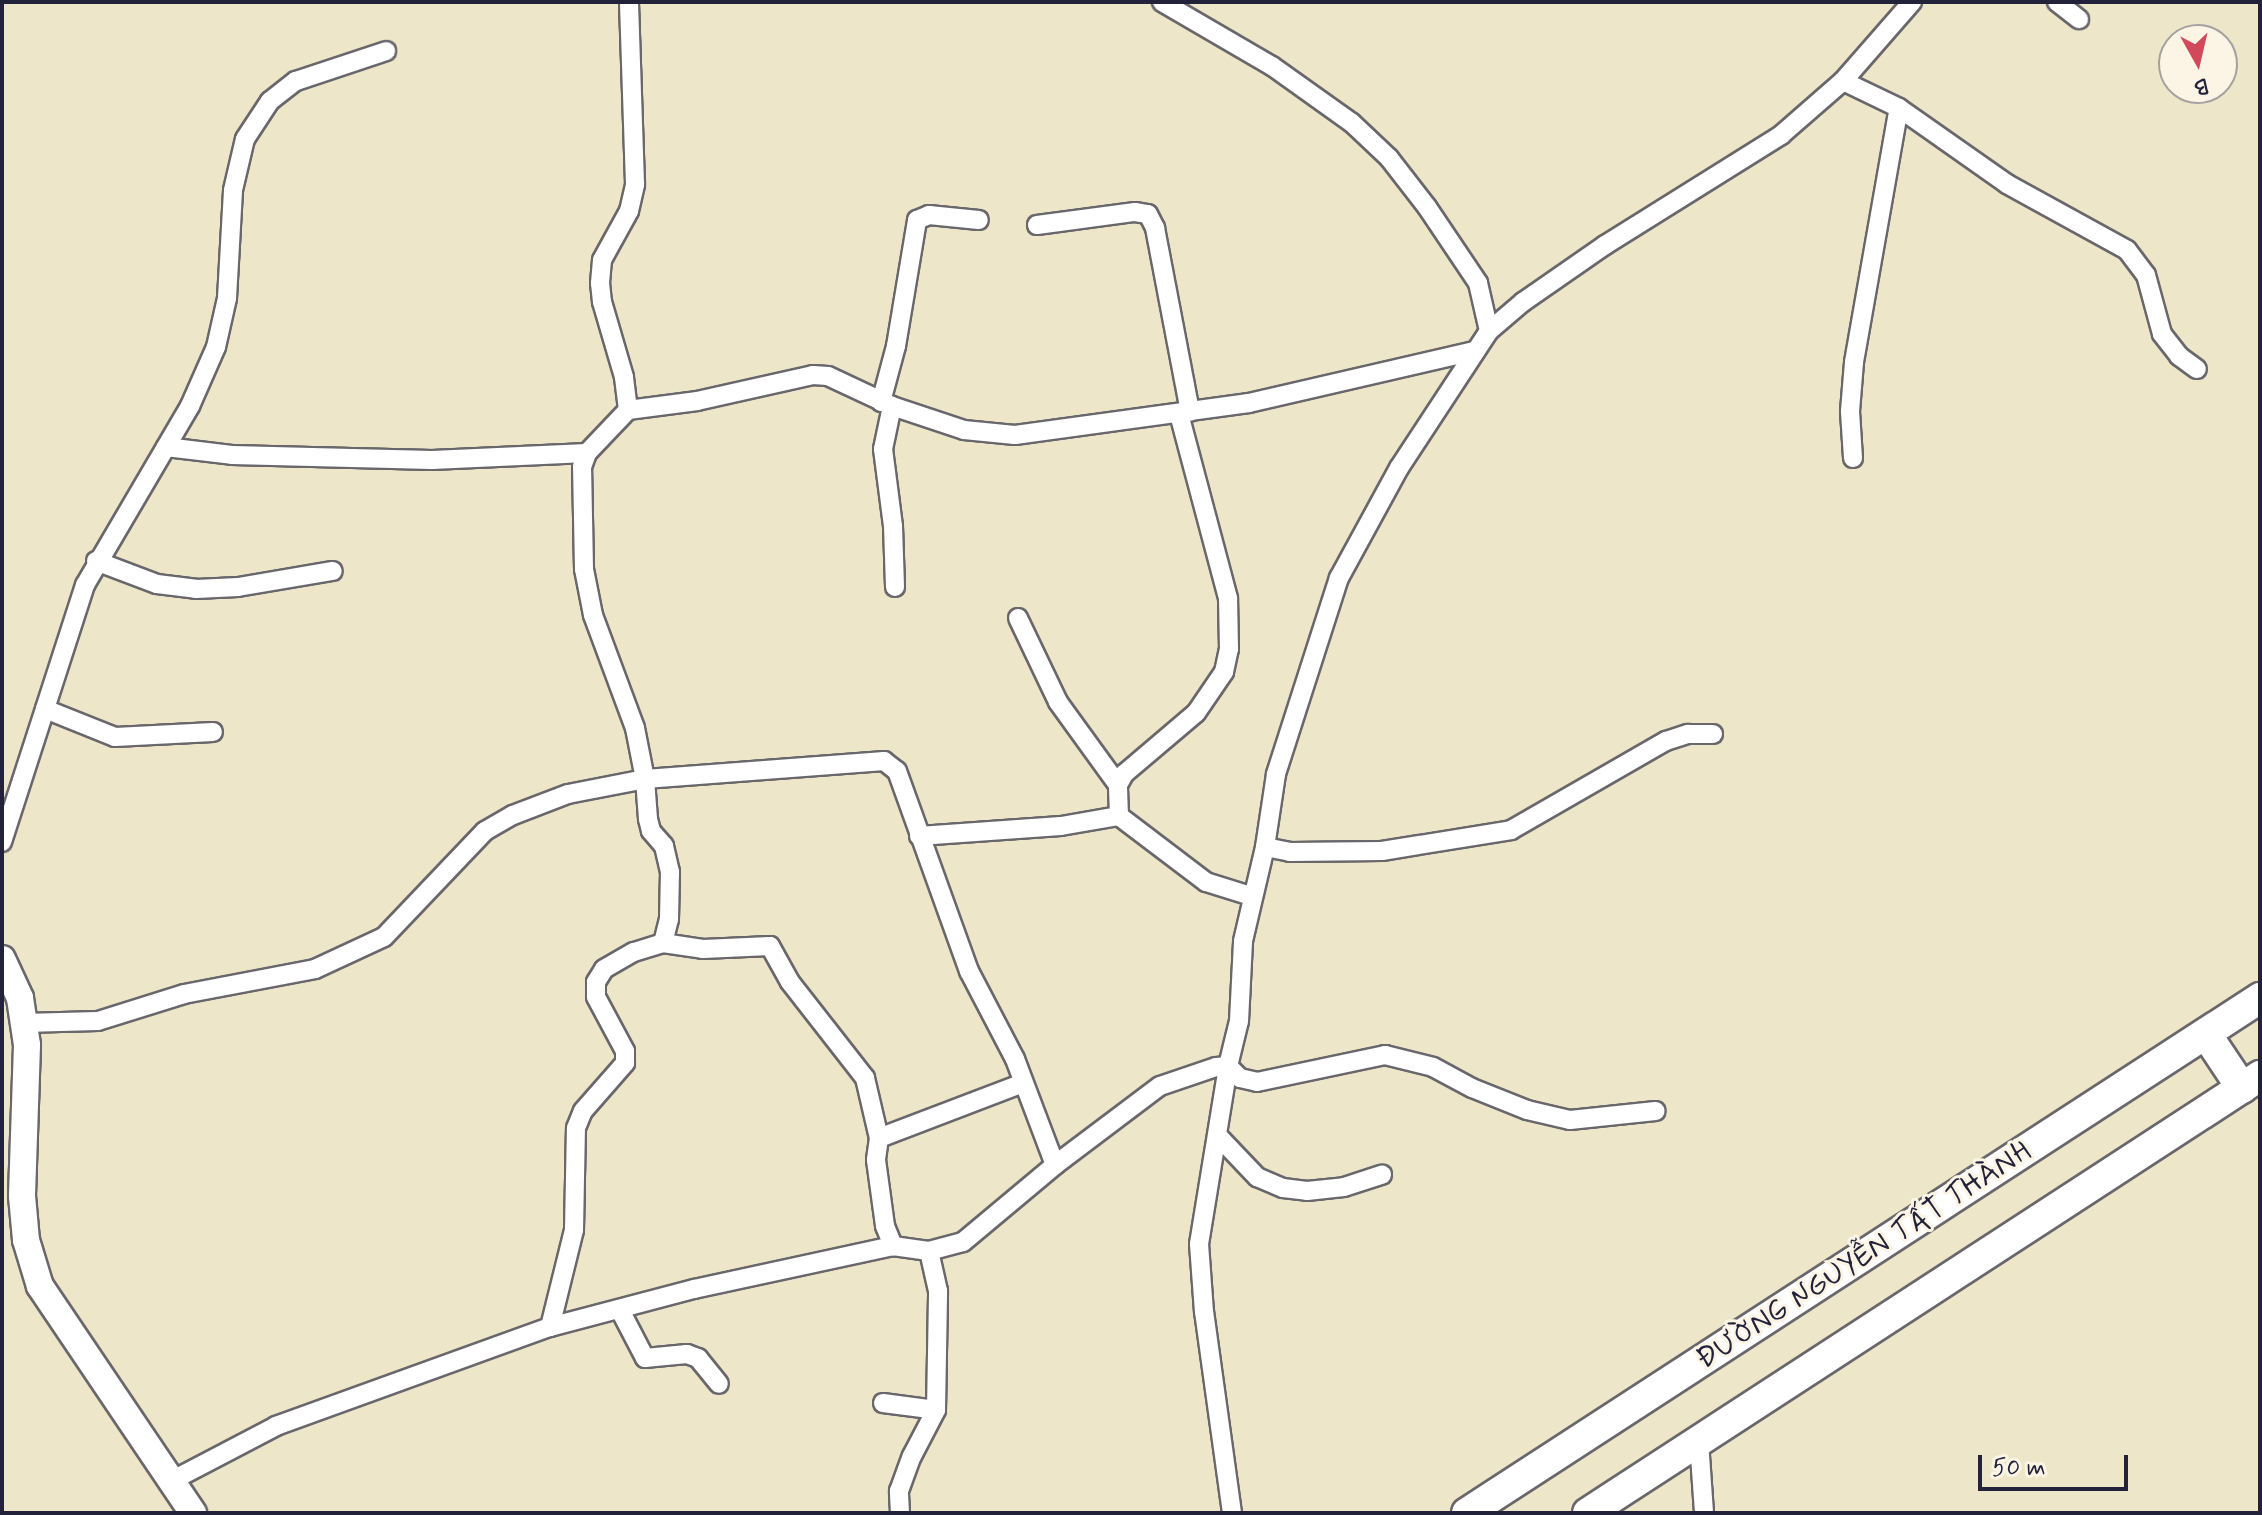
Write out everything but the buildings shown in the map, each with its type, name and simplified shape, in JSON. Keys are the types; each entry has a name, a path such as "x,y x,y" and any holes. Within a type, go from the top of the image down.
{"main road":[{"path":"2,959 20,998 27,1045 22,1196 26,1240 40,1286 193,1513"},
{"name":"ĐƯỜNG NGUYỄN TẤT THÀNH","path":"1467,1513 2260,998"},
{"path":"1588,1513 2251,1082 2206,1034"}],"street":[{"path":"628,410 624,377 600,283 602,260 629,211 635,184 629,2"},
{"path":"1162,2 1272,66 1352,123 1389,158 1427,207 1478,283 1489,331"},
{"path":"1232,1513 1204,1312 1199,1244 1228,1066 1239,1021 1243,941 1251,896 1265,847 1276,774 1339,578 1375,507 1489,331 1523,302 1605,245 1772,141 1843,81 1912,2"},
{"path":"2057,2 2079,19"},
{"path":"2,842 75,610 96,561 202,384 223,320 233,190 245,139 270,101 296,81 386,51"},
{"path":"1843,81 1899,108 2007,184 2127,250 2146,275 2162,334 2179,356 2197,369"},
{"path":"1853,458 1850,411 1854,362 1899,108"},
{"path":"1037,225 1135,212 1148,214 1155,228 1185,413 1228,598 1229,649 1224,672 1212,693 1187,722 1124,774 1118,785 1119,816"},
{"path":"895,587 894,539 883,449 887,404 917,220 929,215 979,220"},
{"path":"663,943 669,919 670,872 664,846 651,831 648,819 645,779 635,728 586,586 580,482 587,453 628,410 697,401 813,375 843,382 887,404 964,430 997,436 1185,413 1298,393 1475,351"},
{"path":"166,447 232,455 432,460 587,453"},
{"path":"96,561 157,584 196,589 238,587 333,571"},
{"path":"1018,618 1058,702 1118,785"},
{"path":"45,709 115,737 213,732"},
{"path":"1265,847 1290,852 1382,851 1511,830 1666,741 1688,734 1713,734"},
{"path":"24,1023 98,1021 184,994 315,969 384,937 485,831 513,815 568,794 645,779 884,761 897,771 969,971 1006,1040 1055,1165"},
{"path":"919,836 1061,826 1119,816 1206,882 1251,896"},
{"path":"550,1327 574,1230 576,1128 583,1111 625,1063 625,1051 596,997 596,982 604,969 634,952 663,943 715,949 770,946 790,982 865,1078 879,1138 877,1173 885,1226 893,1246"},
{"path":"1228,1066 1240,1078 1257,1082 1385,1055 1433,1067 1472,1088 1527,1110 1570,1120 1656,1111"},
{"path":"171,1481 276,1426 550,1327 694,1289 893,1246 929,1251 963,1242 1055,1165 1160,1086 1228,1066"},
{"path":"879,1138 1023,1083"},
{"path":"1218,1136 1257,1177 1283,1188 1307,1191 1344,1187 1382,1175"},
{"path":"900,1513 899,1491 912,1456 936,1410 938,1291 929,1251"},
{"path":"620,1310 645,1358 687,1354 698,1358 719,1384"},
{"path":"883,1403 936,1410"},
{"path":"1699,1441 1704,1513"}]}
